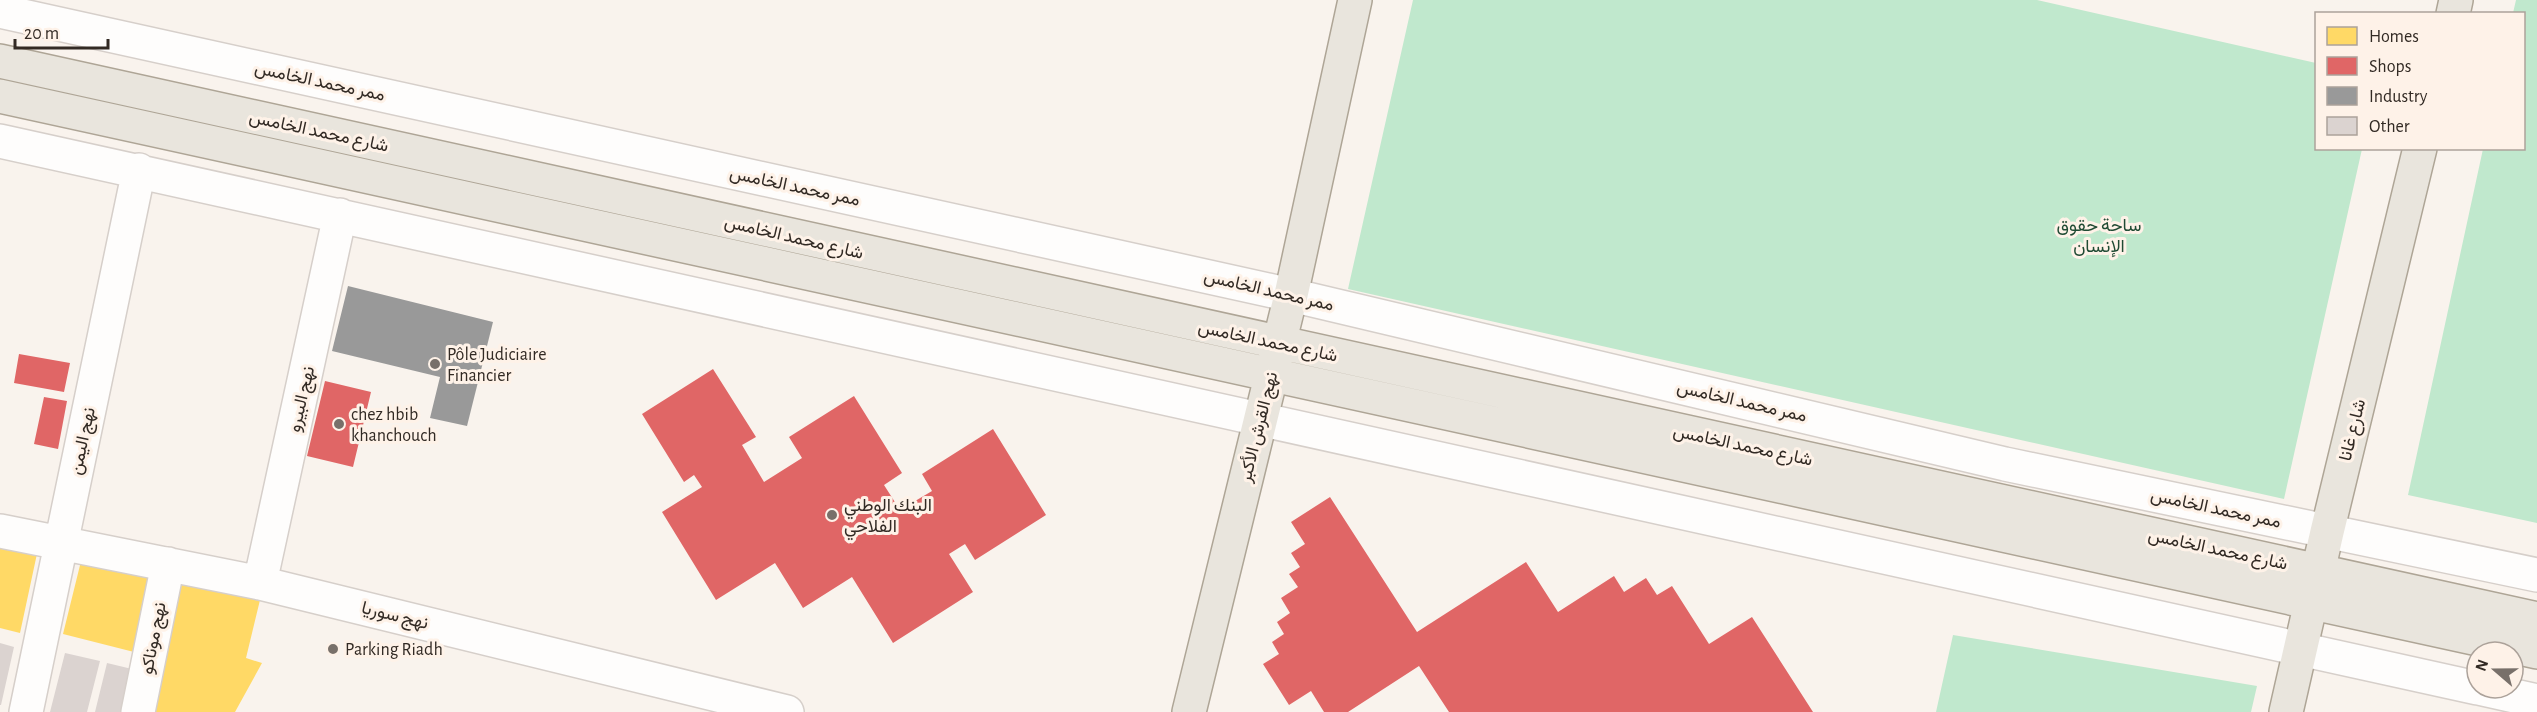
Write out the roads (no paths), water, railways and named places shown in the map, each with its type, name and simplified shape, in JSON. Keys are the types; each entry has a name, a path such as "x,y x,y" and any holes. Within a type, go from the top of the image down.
{"main road":[{"name":"نهج القرش الأكبر","path":"1189,712 1291,295 1355,0"},
{"name":"شارع محمد الخامس","path":"0,61 2537,619"},
{"name":"شارع محمد الخامس","path":"0,96 2537,652"},
{"name":"شارع غانا","path":"2286,712 2326,532 2420,150"}],"street":[{"name":"ممر محمد الخامس","path":"0,11 1291,295 2005,464 2537,575"},
{"path":"0,141 2465,685"},
{"name":"نهج اليمن","path":"26,712 139,170"},
{"name":"نهج البيرو","path":"260,583 340,215"},
{"name":"نهج سوريا","path":"0,531 260,583 787,712"},
{"name":"نهج موناكو","path":"138,712 168,564"}],"place":[{"name":"Pôle Judiciaire Financier","path":"435,364"},
{"name":"chez hbib khanchouch","path":"339,424"},
{"name":"البنك الوطني الفلاحي","path":"832,515"},
{"name":"Parking Riadh","path":"333,649"}],"park label":[{"name":"ساحة حقوق الإنسان","path":"2099,235"}]}
